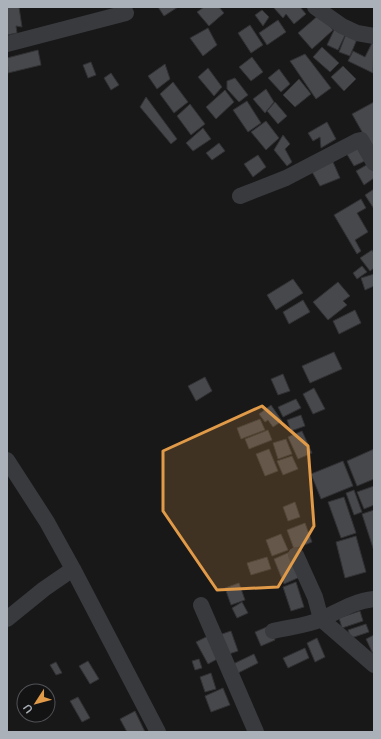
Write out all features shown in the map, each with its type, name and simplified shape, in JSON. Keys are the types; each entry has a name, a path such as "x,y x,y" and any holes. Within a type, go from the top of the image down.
{"street":[{"path":"315,7 342,26 357,33 373,34"},
{"path":"7,44 126,13"},
{"path":"240,196 286,178 361,140 374,163"},
{"path":"7,460 47,522 158,732"},
{"path":"296,555 315,598 321,619 374,665"},
{"path":"7,619 44,589 73,569"},
{"path":"273,631 304,625 321,619 347,606 364,600 374,599"},
{"path":"201,604 256,732"}],"highlighted area":[{"path":"262,406 308,446 314,526 278,587 217,590 163,511 163,451"}],"building":[{"path":"7,7 19,7 22,27 16,26 17,33 7,35"},
{"path":"158,7 178,7 164,16"},
{"path":"204,7 219,7 224,13 209,26 197,12"},
{"path":"273,7 300,7 306,14 294,24 286,14 283,18"},
{"path":"262,10 269,17 263,26 255,15"},
{"path":"320,14 333,30 312,49 298,33"},
{"path":"278,20 286,32 267,45 259,33"},
{"path":"250,25 263,45 251,53 238,33"},
{"path":"208,28 217,45 203,56 190,38"},
{"path":"335,28 346,33 338,50 327,45"},
{"path":"346,34 357,39 350,56 339,52"},
{"path":"374,39 373,73 348,61 353,51 365,57"},
{"path":"322,47 339,63 330,72 313,57"},
{"path":"38,50 41,65 8,73 7,58"},
{"path":"305,54 331,88 316,99 290,61"},
{"path":"252,57 263,72 251,81 239,67"},
{"path":"91,62 96,75 88,78 83,65"},
{"path":"165,64 170,79 157,89 148,76"},
{"path":"343,66 356,79 344,91 331,77"},
{"path":"208,68 222,87 214,96 198,77"},
{"path":"279,69 290,84 281,92 268,78"},
{"path":"111,73 119,85 111,90 104,78"},
{"path":"235,78 248,95 239,102 227,89 227,81"},
{"path":"299,79 311,94 295,107 283,95"},
{"path":"173,82 188,102 174,113 160,94"},
{"path":"266,89 274,102 265,113 253,99"},
{"path":"225,90 234,102 216,119 206,107"},
{"path":"146,97 177,139 171,144 140,107"},
{"path":"247,101 261,123 248,132 233,110"},
{"path":"275,102 287,116 278,124 267,111"},
{"path":"374,102 374,153 352,114"},
{"path":"190,104 205,124 191,135 177,116"},
{"path":"266,121 279,138 266,150 251,132"},
{"path":"327,122 336,139 321,148 320,137 313,141 308,133"},
{"path":"203,128 211,139 193,151 186,143"},
{"path":"283,135 290,144 285,149 292,162 287,166 274,150"},
{"path":"219,143 225,151 212,160 206,153"},
{"path":"359,145 367,160 354,166 345,151"},
{"path":"258,155 266,167 253,177 244,164"},
{"path":"333,162 340,178 320,186 311,170"},
{"path":"370,163 374,171 374,178 364,185 356,171"},
{"path":"374,189 374,209 365,195"},
{"path":"361,199 366,208 357,213 368,232 355,240 361,251 357,254 334,215"},
{"path":"372,250 374,253 374,268 370,271 360,258"},
{"path":"362,266 367,272 357,279 353,273"},
{"path":"374,274 374,286 365,290 361,278"},
{"path":"293,279 303,293 276,310 267,295"},
{"path":"338,282 350,296 343,301 347,305 328,320 313,302"},
{"path":"303,300 310,312 289,324 283,312"},
{"path":"355,310 361,323 339,334 333,321"},
{"path":"334,352 342,369 310,383 302,366"},
{"path":"283,374 290,391 278,395 271,379"},
{"path":"205,377 212,391 196,401 188,386"},
{"path":"314,388 325,409 313,414 303,394"},
{"path":"296,399 301,408 283,417 278,407"},
{"path":"271,405 282,421 273,427 268,420 265,422 259,414"},
{"path":"301,415 305,426 291,431 287,420"},
{"path":"260,419 265,430 241,439 237,428"},
{"path":"268,430 272,440 249,449 245,439"},
{"path":"302,431 312,453 298,459 288,437"},
{"path":"286,439 292,454 278,459 273,443"},
{"path":"269,449 278,471 265,476 256,454"},
{"path":"374,449 374,479 357,486 347,461"},
{"path":"292,456 298,469 283,475 277,461"},
{"path":"343,461 353,486 321,499 311,474"},
{"path":"374,486 374,505 364,509 357,492"},
{"path":"354,490 362,512 354,515 346,493"},
{"path":"344,497 356,533 341,538 328,502"},
{"path":"295,502 300,517 288,521 283,507"},
{"path":"374,510 374,551 362,514"},
{"path":"305,523 312,542 294,549 287,530"},
{"path":"281,534 288,550 272,556 266,540"},
{"path":"356,536 366,572 345,578 336,542"},
{"path":"290,552 300,577 284,584 274,559"},
{"path":"267,557 271,569 251,575 247,563"},
{"path":"296,582 304,607 291,611 283,587"},
{"path":"239,583 245,600 231,605 225,588"},
{"path":"242,602 248,613 237,618 232,608"},
{"path":"360,611 363,621 342,628 339,618"},
{"path":"366,624 369,632 351,638 348,630"},
{"path":"269,626 275,640 261,646 255,632"},
{"path":"231,631 238,651 226,655 219,635"},
{"path":"210,635 221,657 208,664 196,642"},
{"path":"374,635 374,656 366,639"},
{"path":"317,638 325,657 315,662 307,643"},
{"path":"305,648 309,658 288,668 283,658"},
{"path":"254,654 258,663 236,674 231,665"},
{"path":"199,659 202,668 195,670 192,661"},
{"path":"88,661 99,679 90,684 79,666"},
{"path":"56,662 62,673 56,675 50,665"},
{"path":"211,673 216,689 205,692 200,677"},
{"path":"223,688 230,705 211,712 205,696"},
{"path":"78,697 90,718 82,722 70,701"},
{"path":"135,711 145,732 127,732 120,719"}]}
